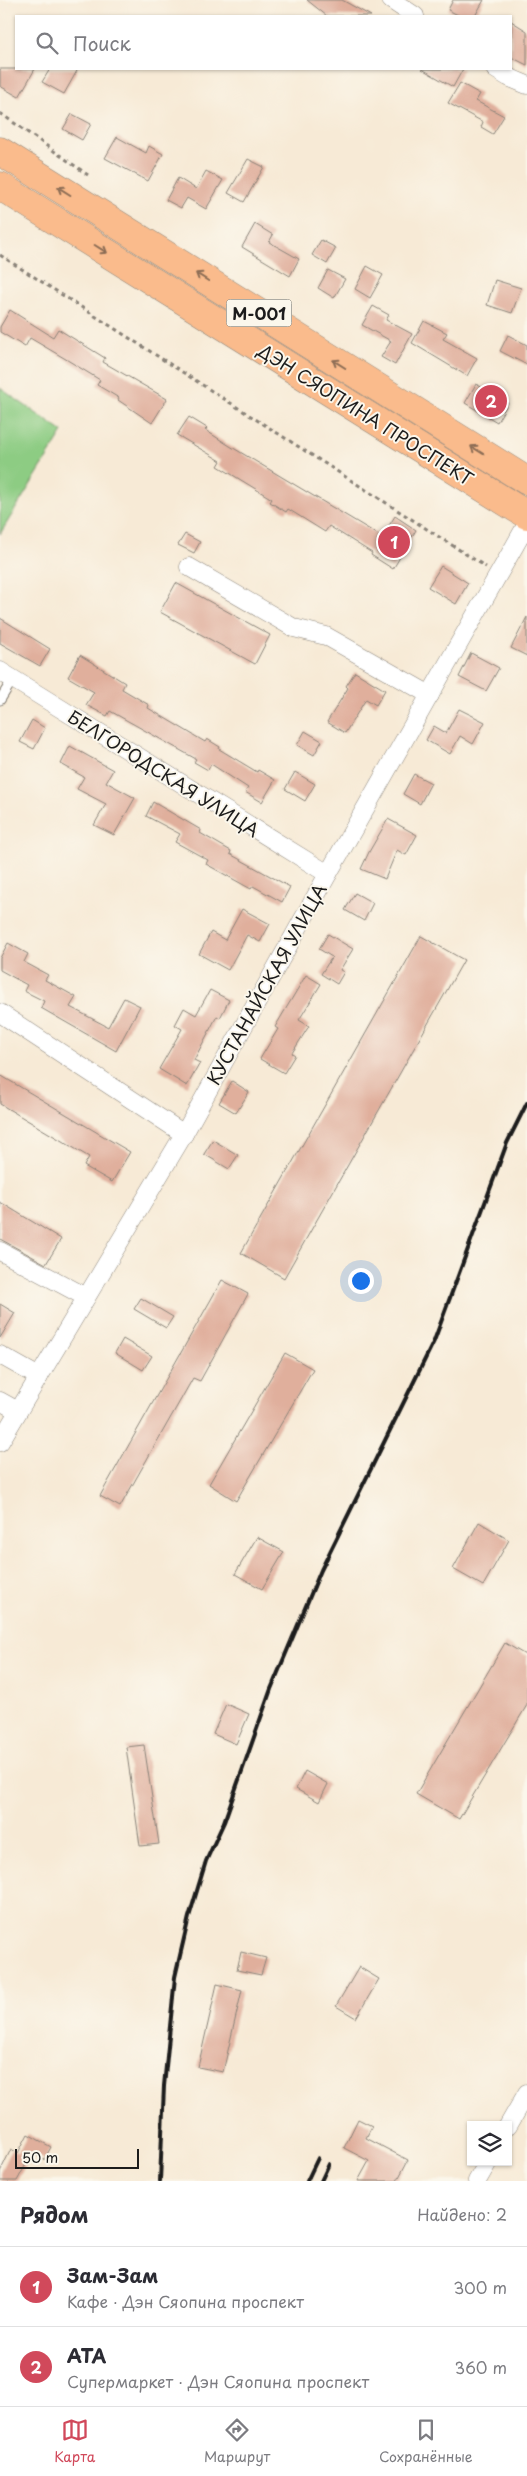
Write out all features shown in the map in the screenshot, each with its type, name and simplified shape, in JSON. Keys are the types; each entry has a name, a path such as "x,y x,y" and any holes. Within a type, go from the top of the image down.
{"main road":[{"name":"ДЭН СЯОПИНА ПРОСПЕКТ","path":"0,151 527,481"},
{"name":"ДЭН СЯОПИНА ПРОСПЕКТ","path":"0,186 527,515"}],"street":[{"path":"391,0 414,15"},
{"path":"497,70 508,77 527,84"},
{"name":"КУСТАНАЙСКАЯ УЛИЦА","path":"0,1442 184,1134 328,874 527,524"},
{"path":"189,567 294,628 326,636 430,695"},
{"name":"БЕЛГОРОДСКАЯ УЛИЦА","path":"6,675 328,874"},
{"path":"0,1013 184,1134"},
{"path":"0,1251 86,1297"},
{"path":"0,1355 39,1377"},
{"path":"0,1401 18,1411"},
{"path":"511,2121 527,2093"},
{"path":"477,2181 486,2166"}],"lane":[{"path":"0,700 6,675"}],"path":[{"path":"0,113 88,175"},
{"path":"0,255 498,575"}],"green space":[{"path":"0,388 63,432 0,534"}],"building":[{"path":"307,0 342,0 369,15 326,15"},
{"path":"453,0 484,0 476,15 458,15 448,10"},
{"path":"512,22 527,31 527,65 512,58"},
{"path":"0,69 34,70 19,97 0,86"},
{"path":"49,70 77,70 64,94 42,82"},
{"path":"424,70 462,70 453,87"},
{"path":"460,83 480,94 476,101 504,116 493,134 481,127 483,122 448,103"},
{"path":"72,114 91,124 82,140 63,129"},
{"path":"117,137 146,153 149,146 163,154 148,181 105,158"},
{"path":"248,159 264,167 244,202 228,193"},
{"path":"206,171 223,180 206,209 187,198 181,208 166,200 178,178 196,189"},
{"path":"255,224 273,235 269,242 299,259 290,276 242,247"},
{"path":"321,240 336,248 327,264 312,255"},
{"path":"367,266 383,275 370,298 355,289"},
{"path":"328,270 345,279 334,298 318,288"},
{"path":"495,280 521,288 512,313 487,305"},
{"path":"373,306 389,315 386,320 412,334 395,365 381,357 391,341 362,325"},
{"path":"10,310 53,337 58,329 105,358 103,362 167,399 152,423 118,400 119,398 97,385 100,380 64,358 30,338 25,347 0,332 0,327"},
{"path":"424,321 447,333 443,339 477,358 467,376 412,343"},
{"path":"508,335 527,345 527,365 500,351"},
{"path":"476,384 508,403 497,422 465,403"},
{"path":"189,417 230,446 382,537 395,516 416,530 393,569 371,555 372,553 329,526 325,532 288,509 286,512 270,502 272,499 218,466 221,461 177,435"},
{"path":"185,534 200,542 194,553 178,545"},
{"path":"441,566 468,583 456,604 428,587"},
{"path":"176,583 270,635 255,664 160,612"},
{"path":"527,617 527,656 511,648"},
{"path":"0,618 50,649 40,666 0,643"},
{"path":"471,653 499,668 486,691 459,677"},
{"path":"80,655 125,683 122,689 149,705 148,708 205,742 207,739 220,747 219,749 257,772 258,770 275,780 262,802 245,792 248,788 211,764 208,770 194,762 196,759 110,711 107,716 86,705 94,692 68,677"},
{"path":"355,672 385,690 376,705 366,699 345,733 327,722 348,688 346,686"},
{"path":"459,709 485,722 473,744 460,736 450,754 426,740 434,726 446,733"},
{"path":"32,720 45,728 34,749 20,742"},
{"path":"305,731 322,741 314,755 297,745"},
{"path":"70,746 113,770 106,782 135,798 114,835 94,825 106,804 77,789 84,777 61,764"},
{"path":"295,772 315,784 305,801 285,789"},
{"path":"414,774 431,783 420,804 403,794"},
{"path":"153,802 201,830 200,833 231,851 230,854 290,887 282,902 253,886 251,889 206,864 208,860 175,842 180,834 146,816"},
{"path":"388,819 417,835 406,855 397,850 385,879 361,869"},
{"path":"355,893 373,903 364,921 345,910"},
{"path":"242,909 270,924 260,942 247,935 228,970 199,954 211,932 225,940"},
{"path":"328,934 353,949 340,970 344,972 337,984 321,974 332,957 319,949"},
{"path":"421,936 464,960 284,1278 241,1253"},
{"path":"8,943 28,954 24,962 48,975 45,980 76,997 70,1007 108,1027 124,998 140,1006 116,1051 41,1008 44,1001 24,991 27,985 0,970 0,958"},
{"path":"306,975 321,984 299,1020 309,1026 292,1053 295,1055 284,1073 260,1059 278,1029 275,1027"},
{"path":"210,990 229,1000 220,1018 217,1016 194,1060 200,1063 187,1086 159,1069 182,1029 175,1025 184,1008 196,1015"},
{"path":"0,1075 130,1152 112,1182 84,1166 89,1157 0,1104"},
{"path":"232,1081 249,1092 236,1113 219,1103"},
{"path":"213,1140 238,1155 229,1169 204,1154"},
{"path":"0,1202 61,1239 46,1264 0,1239"},
{"path":"222,1280 248,1294 200,1381 193,1378 120,1507 100,1496"},
{"path":"141,1298 173,1317 166,1328 134,1309"},
{"path":"0,1304 15,1313 0,1338"},
{"path":"123,1339 152,1356 143,1370 115,1353"},
{"path":"285,1353 313,1369 236,1501 209,1484"},
{"path":"479,1522 509,1540 483,1586 453,1569"},
{"path":"257,1537 284,1552 262,1589 235,1574"},
{"path":"505,1643 527,1656 527,1705 459,1819 416,1794"},
{"path":"226,1704 249,1714 236,1744 213,1734"},
{"path":"144,1745 159,1844 140,1846 126,1747"},
{"path":"305,1771 328,1784 319,1802 296,1789"},
{"path":"241,1952 266,1958 261,1975 237,1970"},
{"path":"359,1967 379,1979 356,2018 336,2006"},
{"path":"217,1984 242,1990 223,2072 198,2067"},
{"path":"358,2119 372,2126 366,2138 408,2160 397,2181 358,2181 369,2161 344,2148"},
{"path":"28,2134 51,2147 44,2160 32,2153 17,2181 0,2181 0,2172 11,2149 18,2153"}],"railway":[{"path":"160,2181 164,2086 175,1977 189,1917 206,1861 224,1822 271,1689 321,1570 434,1341 507,1143 527,1103"},
{"path":"307,2181 318,2158"},
{"path":"321,2181 329,2164"}],"place":[{"name":"АТА","path":"491,401"},
{"name":"Зам-Зам","path":"394,542"}]}
